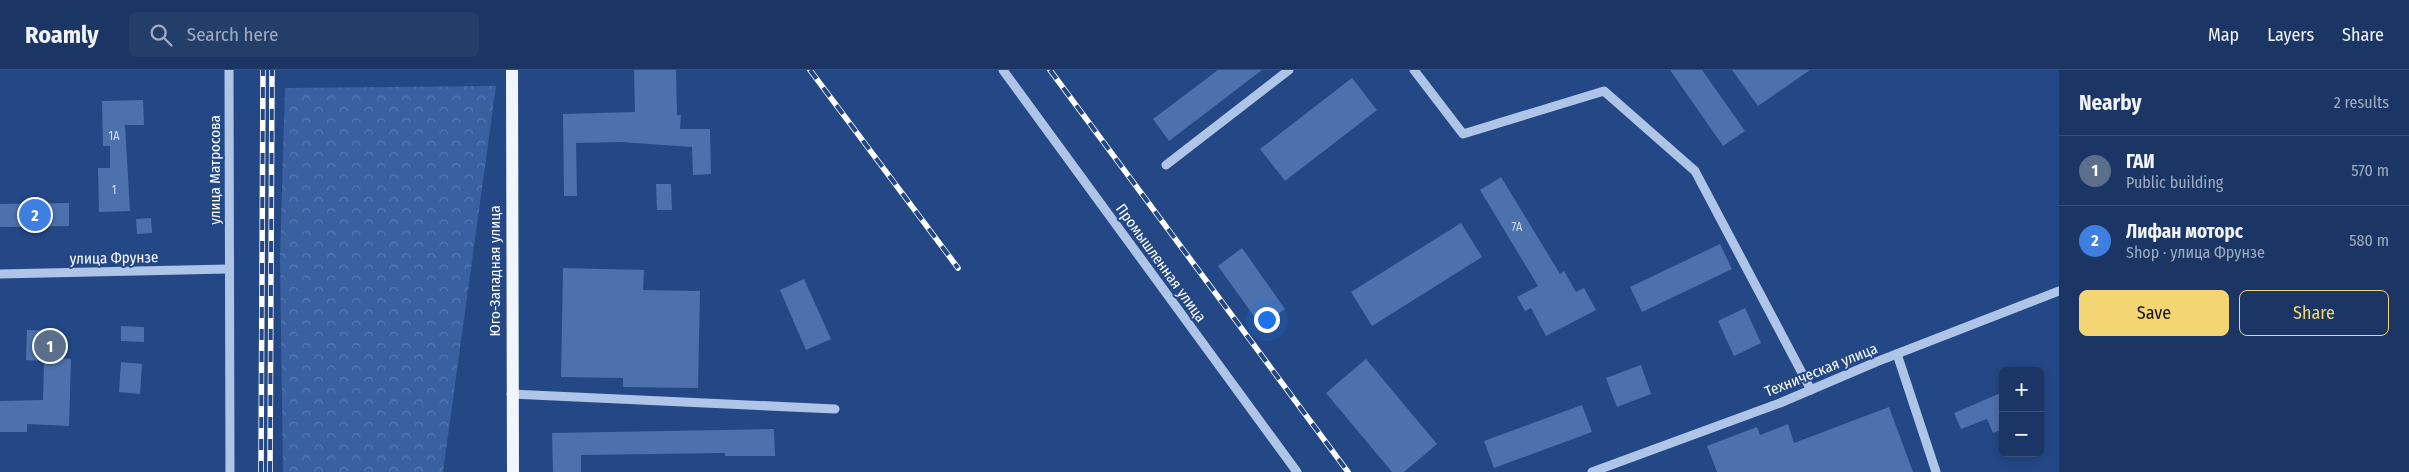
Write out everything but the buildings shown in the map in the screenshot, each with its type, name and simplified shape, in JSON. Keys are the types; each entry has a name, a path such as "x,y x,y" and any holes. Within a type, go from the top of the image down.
{"main road":[{"name":"Юго-Западная улица","path":"512,70 512,472"}],"street":[{"name":"улица Матросова","path":"229,70 230,472"},
{"name":"Промышленная улица","path":"1003,70 1297,472"},
{"path":"1166,164 1289,70"},
{"path":"1414,70 1463,134 1604,91 1695,171 1812,390"},
{"name":"улица Фрунзе","path":"0,274 228,269"},
{"name":"Техническая улица","path":"1592,472 1812,390 2059,290"},
{"path":"1897,354 1936,472"},
{"path":"511,394 835,409"}],"green space":[{"path":"496,86 443,472 283,472 280,259 285,88"}],"railway":[{"path":"261,472 263,70"},
{"path":"270,472 272,70"},
{"path":"810,70 958,268"},
{"path":"1050,70 1348,472"}],"place":[{"name":"Лифан моторс","path":"35,215"},
{"name":"ГАИ","path":"50,346"}]}
